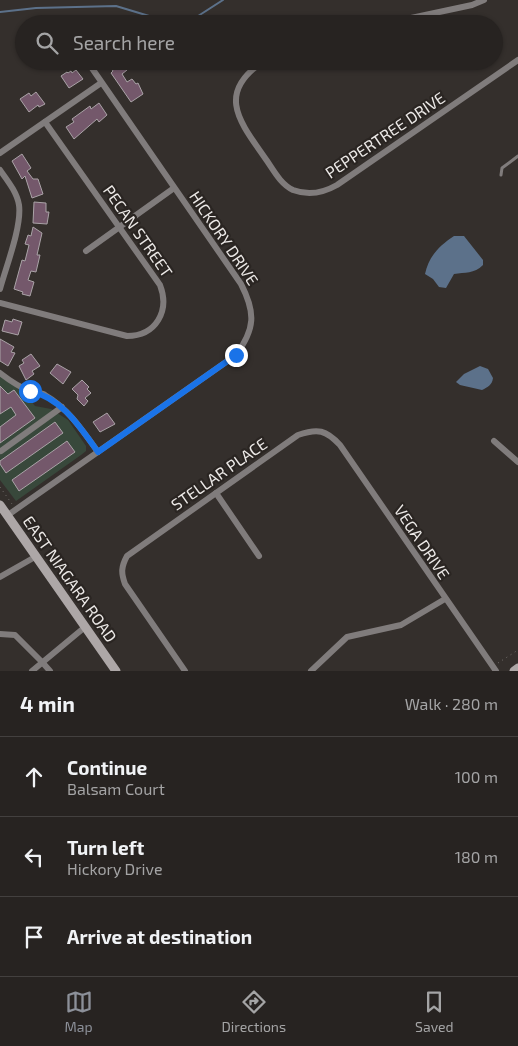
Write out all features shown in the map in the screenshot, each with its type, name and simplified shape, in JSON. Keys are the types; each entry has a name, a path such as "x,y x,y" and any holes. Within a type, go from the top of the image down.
{"street":[{"path":"425,15 472,5 484,0"},
{"name":"PEPPERTREE DRIVE","path":"251,70 240,83 236,94 236,108 243,126 280,179 292,189 314,194 326,191 337,185 518,60"},
{"name":"HICKORY DRIVE","path":"8,515 236,355 245,343 250,331 252,310 244,290 93,70"},
{"path":"0,153 101,83"},
{"name":"PECAN STREET","path":"0,303 128,336 145,334 159,320 164,306 164,296 160,286 45,122"},
{"path":"0,170 13,190 19,204 18,224 0,289"},
{"path":"86,251 174,188"},
{"path":"0,373 11,382 30,391 44,394 62,407 74,418 98,452"},
{"path":"1,451 62,407"},
{"name":"STELLAR PLACE","path":"185,671 125,584 122,565 127,556 134,549 298,434 312,430 323,432"},
{"name":"VEGA DRIVE","path":"323,432 331,435 340,445 495,669"},
{"path":"494,441 518,462"},
{"path":"216,493 260,556"},
{"name":"EAST NIAGARA ROAD","path":"0,504 116,671"},
{"path":"0,578 36,557"},
{"path":"311,671 347,636 401,625 445,599"},
{"path":"32,671 85,627"},
{"path":"0,634 15,635 50,671"},
{"path":"514,671 518,668"}],"lane":[{"path":"501,174 502,168 518,156"}],"path":[{"path":"0,487 12,504"},
{"path":"495,669 518,650"}],"green space":[{"path":"0,376 28,392 30,400 35,406 51,409 68,420 86,446 86,451 81,455 16,501 0,480"}],"water":[{"path":"454,236 464,236 483,260 483,265 473,271 454,274 446,288 439,287 433,279 425,274 435,252"},
{"path":"480,366 488,369 493,378 488,387 482,390 460,385 456,382 464,374"}],"building":[{"path":"76,70 83,79 69,88 61,76"},
{"path":"127,70 122,74 127,82 132,79 136,84 138,83 143,94 131,102 111,73 113,71"},
{"path":"36,92 45,104 39,107 38,105 29,112 20,99 29,93 31,96"},
{"path":"99,103 107,115 99,122 97,119 74,139 66,127 74,122 72,119 90,106 91,109"},
{"path":"22,154 31,168 27,171 33,179 38,179 43,194 32,198 25,176 22,179 12,161"},
{"path":"34,202 46,203 46,212 49,212 47,224 33,223"},
{"path":"33,227 42,233 37,255 40,255 36,272 31,271 28,280 34,282 30,296 14,289 22,260 25,261 29,245 25,244 28,235 31,236"},
{"path":"13,319 22,322 18,335 2,331 5,320 12,322"},
{"path":"0,339 14,347 11,352 15,353 8,366 0,361"},
{"path":"31,354 40,366 32,371 34,374 26,380 19,366 24,363 22,360"},
{"path":"57,364 71,372 63,384 50,373"},
{"path":"82,380 89,387 87,389 91,393 85,398 88,401 84,406 77,399 78,395 72,389"},
{"path":"0,386 8,394 14,390 35,418 0,443 0,427 16,415 11,407 0,414"},
{"path":"107,413 115,424 100,432 93,422"},
{"path":"55,422 63,433 6,473 0,461"},
{"path":"67,441 75,452 19,491 12,480"}],"waterway":[{"path":"200,15 223,0"},
{"path":"0,12 36,8 116,6 146,15"}],"route":[{"path":"30,391 44,394 62,407 74,418 98,452 236,355"}]}
